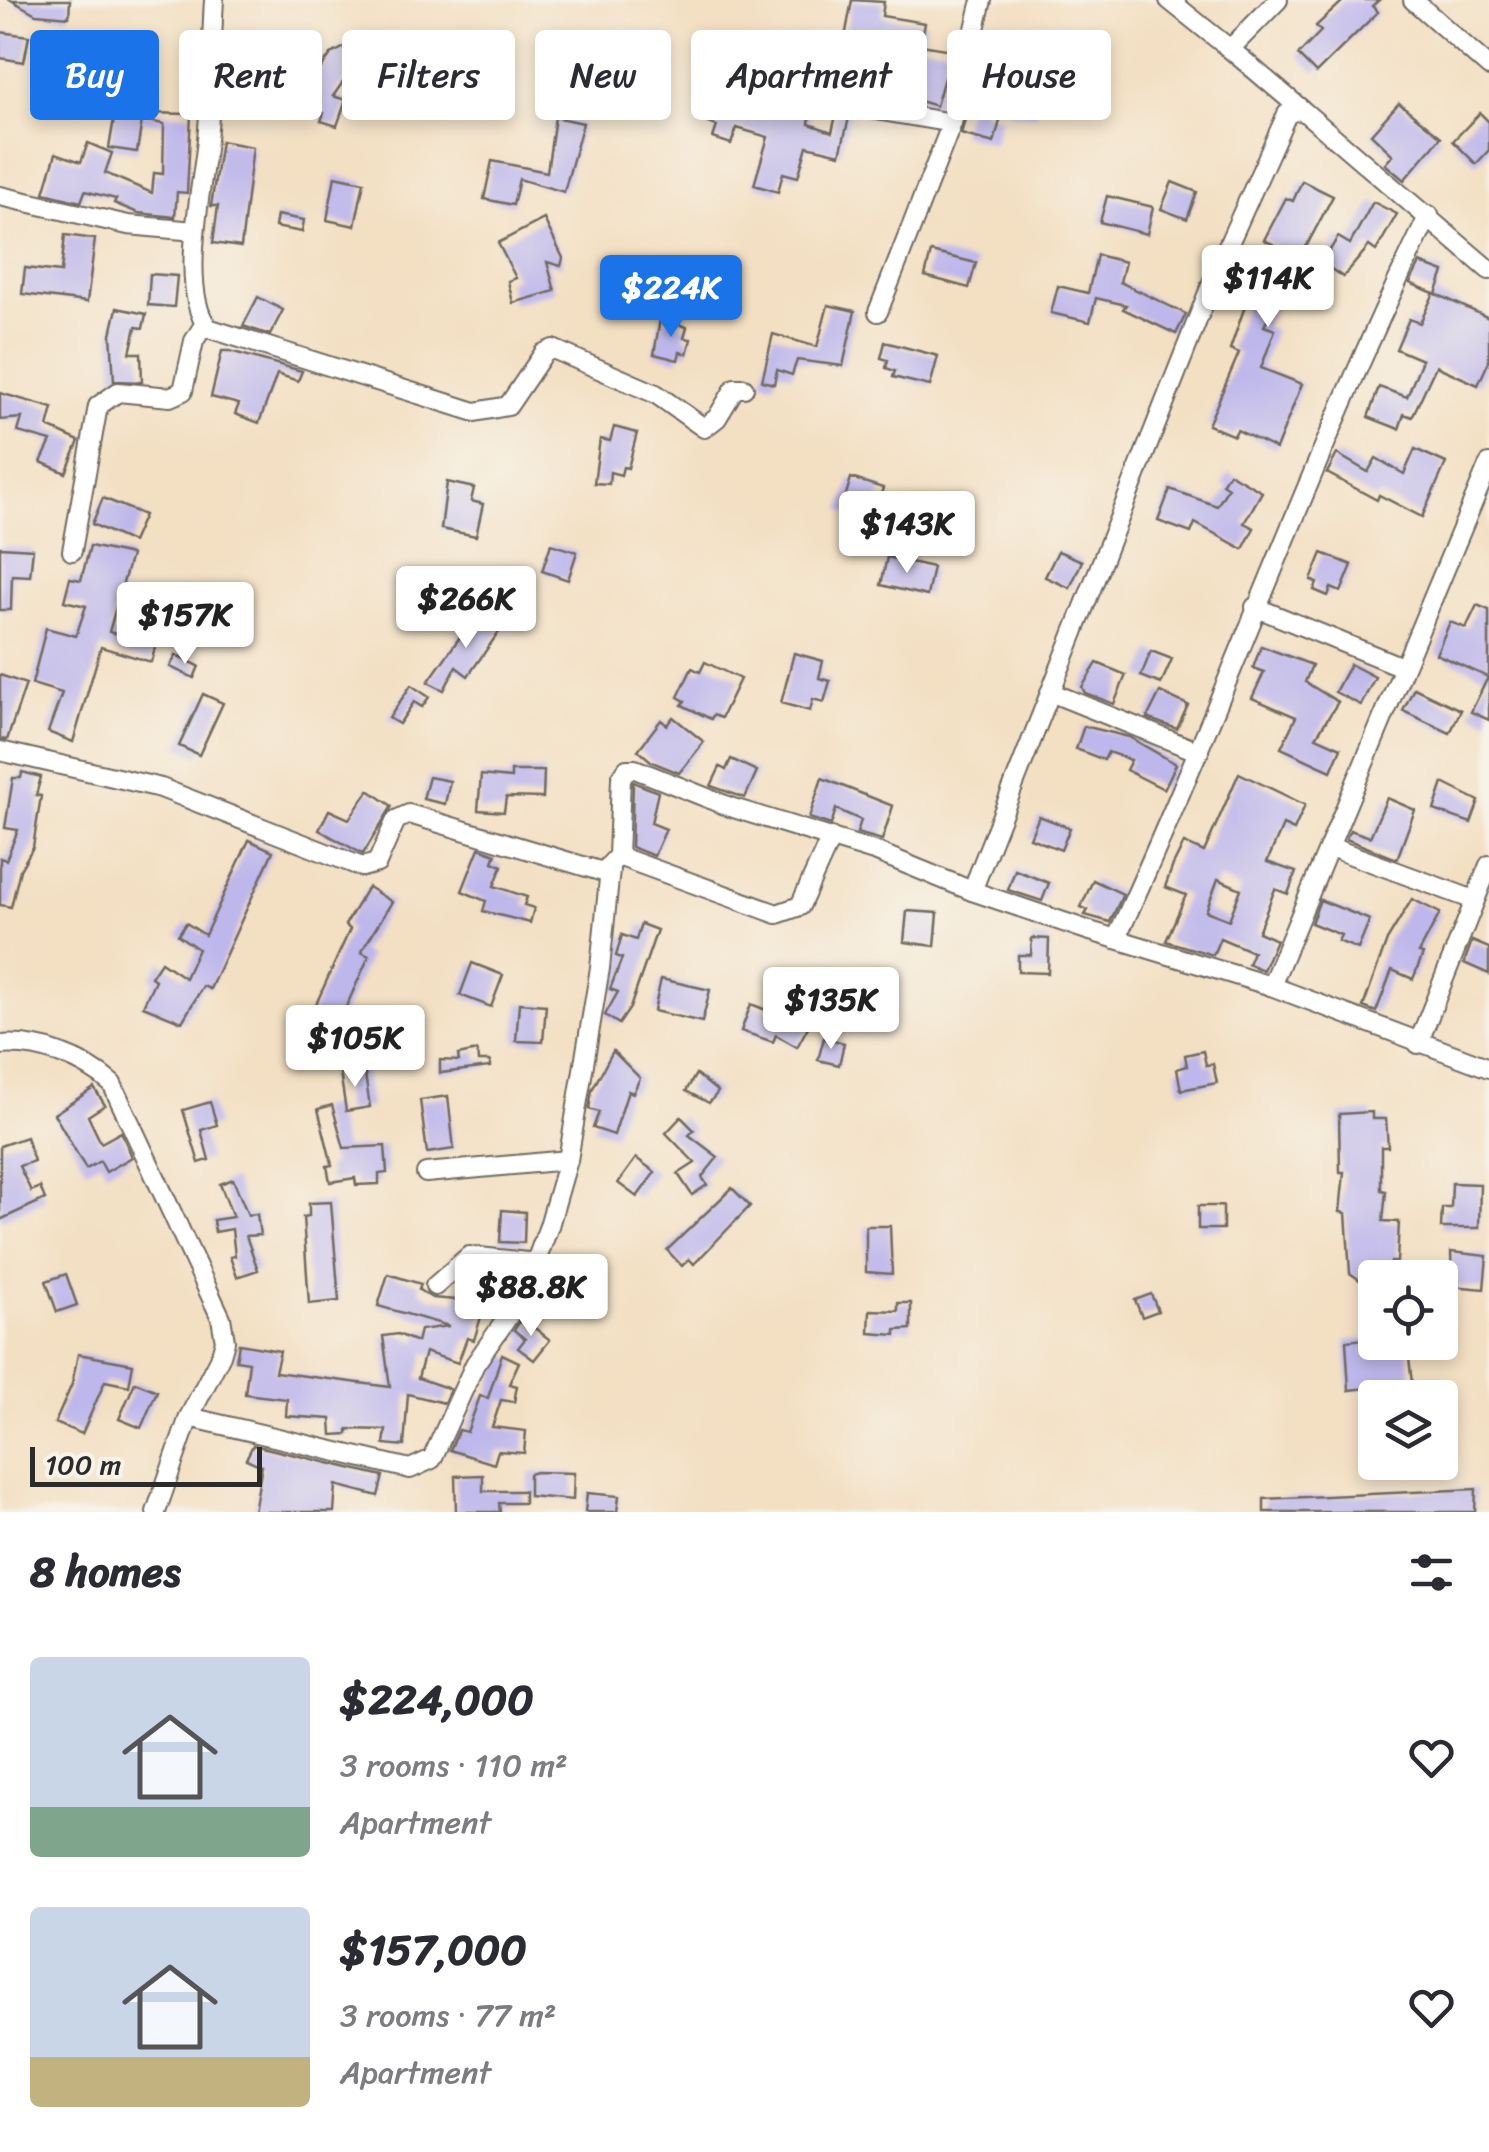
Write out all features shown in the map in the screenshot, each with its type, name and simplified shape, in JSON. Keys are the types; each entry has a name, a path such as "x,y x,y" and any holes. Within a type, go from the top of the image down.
{"street":[{"path":"72,551 98,406 118,392 170,397 184,391 194,341 204,324 197,295 195,231 208,135 214,0"},
{"path":"878,312 952,122 982,0"},
{"path":"1169,0 1429,215 1489,270"},
{"path":"1230,49 1278,0"},
{"path":"1412,0 1489,67"},
{"path":"972,891 1217,270 1283,120 1301,109"},
{"path":"927,118 952,122"},
{"path":"0,196 96,220 195,231"},
{"path":"1116,939 1199,752 1255,607 1429,215"},
{"path":"204,324 222,334 475,412 508,406 531,377 538,360 554,349 656,394 704,428 717,418 735,388 744,388"},
{"path":"1271,986 1489,464"},
{"path":"1255,607 1402,668"},
{"path":"1050,692 1199,752"},
{"path":"0,750 160,788 362,868 377,863 396,820 410,814 595,872 614,862 777,914 800,906 831,838"},
{"path":"189,1417 417,1469 437,1451 475,1364 524,1294 568,1160 600,968 621,778 631,768 730,807 831,838 972,891 1271,986 1489,1068"},
{"path":"1330,848 1474,900"},
{"path":"1418,1044 1489,866"},
{"path":"0,1045 25,1043 92,1067 124,1103 224,1330 221,1355 189,1417 156,1512"},
{"path":"426,1173 568,1160"},
{"path":"435,1286 469,1256 537,1263"}],"building":[{"path":"11,0 70,0 69,17 36,14"},
{"path":"852,0 884,2 882,16 925,23 924,30 846,30"},
{"path":"1344,0 1379,0 1372,6 1378,12 1316,73 1298,55 1321,31 1316,26"},
{"path":"0,32 29,36 24,62 0,58"},
{"path":"927,46 947,49 947,68 936,106 927,103"},
{"path":"342,48 342,83 333,96 342,99 337,126 321,121 322,67 331,54"},
{"path":"1399,103 1441,137 1404,180 1385,164 1393,155 1371,134"},
{"path":"159,113 179,114 179,120 191,120 187,193 177,192 175,217 138,213 114,203 116,199 85,191 81,202 44,193 56,153 81,162 88,143 112,153 105,173 152,193 154,173 163,174 164,124 142,120 159,120"},
{"path":"1480,113 1489,122 1489,150 1476,164 1453,141"},
{"path":"114,120 142,120 137,152 109,148"},
{"path":"555,120 583,123 564,192 519,179 513,205 484,199 492,161 547,172"},
{"path":"700,120 809,120 809,124 832,132 835,120 848,120 840,154 807,146 798,177 783,173 778,192 754,185 768,137 737,128 731,144 713,138 717,126"},
{"path":"965,120 1000,120 994,143 961,134"},
{"path":"221,141 253,147 241,247 213,243 218,206 211,206"},
{"path":"335,176 364,182 355,226 327,220"},
{"path":"1302,181 1333,196 1264,326 1275,330 1261,368 1302,384 1276,449 1237,430 1234,436 1208,425 1239,353 1230,349 1245,306 1277,246 1264,240 1286,198 1293,201"},
{"path":"1172,182 1197,192 1187,219 1161,209"},
{"path":"1107,196 1153,207 1147,234 1100,222"},
{"path":"1373,202 1397,214 1376,251 1369,246 1343,277 1322,263 1338,237 1350,244"},
{"path":"277,215 304,220 302,232 275,227"},
{"path":"544,219 563,258 561,266 547,262 555,291 513,303 508,281 516,278 498,243"},
{"path":"65,235 95,239 87,302 22,294 25,268 61,272"},
{"path":"931,252 976,263 969,288 925,276"},
{"path":"1097,255 1125,262 1120,282 1186,314 1176,334 1123,309 1126,305 1096,298 1090,322 1051,313 1058,286 1088,293"},
{"path":"1420,263 1444,272 1436,294 1410,283"},
{"path":"150,274 177,276 174,307 148,305"},
{"path":"1434,293 1489,318 1489,361 1478,385 1436,366 1412,417 1404,414 1399,429 1368,417 1379,387 1407,397 1422,360 1396,349 1409,319 1420,323"},
{"path":"258,297 283,310 270,335 243,326"},
{"path":"828,305 855,311 843,366 797,360 792,375 777,370 774,384 762,381 773,334 817,347"},
{"path":"117,308 146,314 143,328 136,327 130,353 141,353 142,382 114,381 111,334"},
{"path":"660,319 687,327 684,338 691,339 687,354 680,352 678,360 654,354"},
{"path":"885,342 938,356 930,386 893,377 895,371 886,368 888,360 881,358"},
{"path":"222,351 302,371 298,381 277,374 259,423 235,414 239,404 211,397"},
{"path":"0,393 53,408 48,427 79,441 66,473 41,462 51,441 18,432 22,418 0,420"},
{"path":"614,427 637,433 628,468 623,467 621,475 610,472 609,484 594,483 600,439 610,441"},
{"path":"1415,449 1446,463 1422,517 1379,495 1377,500 1327,473 1337,454 1368,472 1376,458 1404,474"},
{"path":"1229,473 1262,492 1244,523 1254,528 1243,549 1195,523 1191,533 1158,521 1170,489 1217,506 1228,488 1222,484"},
{"path":"851,478 883,488 874,515 868,514 867,519 841,511"},
{"path":"447,482 474,488 471,501 483,504 476,536 441,529"},
{"path":"103,498 144,515 132,542 92,524"},
{"path":"551,544 577,552 568,580 542,571"},
{"path":"90,546 131,555 109,632 156,645 151,662 101,647 73,742 48,732 62,693 32,684 46,628 76,636 86,606 64,601 70,578 81,580"},
{"path":"0,547 33,549 30,576 12,575 11,610 0,610"},
{"path":"1058,551 1082,561 1070,588 1045,577"},
{"path":"1322,553 1352,565 1341,592 1331,588 1328,596 1314,590 1317,583 1311,580"},
{"path":"887,557 933,567 927,596 881,585"},
{"path":"1477,605 1489,610 1489,720 1471,712 1488,677 1436,654 1450,622 1466,628"},
{"path":"477,613 501,629 468,676 456,667 444,690 428,682"},
{"path":"1261,646 1312,665 1305,682 1338,702 1316,737 1341,748 1331,771 1281,748 1296,717 1252,698 1264,672 1253,668"},
{"path":"1151,651 1172,659 1161,684 1141,676"},
{"path":"794,653 823,661 819,678 830,681 824,702 813,699 810,711 781,703"},
{"path":"176,655 199,666 194,678 170,667"},
{"path":"705,662 740,679 721,718 713,715 711,719 682,705 685,701 678,697 692,668 700,672"},
{"path":"1097,663 1126,675 1114,704 1085,693 1082,687"},
{"path":"1350,664 1375,677 1361,705 1335,692"},
{"path":"0,675 26,684 7,740 0,739"},
{"path":"411,685 429,697 422,707 414,702 399,724 389,718"},
{"path":"1414,688 1461,710 1450,733 1403,711"},
{"path":"1160,692 1188,705 1177,729 1147,718"},
{"path":"203,694 223,703 199,755 179,746"},
{"path":"673,717 704,742 679,773 652,762 638,750 661,720 667,725"},
{"path":"1084,726 1129,737 1176,764 1164,789 1126,770 1131,760 1108,752 1104,760 1076,749"},
{"path":"731,759 757,771 745,798 711,786 720,767 726,770"},
{"path":"511,771 544,771 543,798 506,797 504,812 478,810 481,775 511,778"},
{"path":"22,772 41,777 36,795 41,796 33,847 20,870 11,907 0,905 0,858 6,860 18,830 5,828 13,778 21,778"},
{"path":"1239,773 1305,805 1294,830 1283,825 1267,862 1296,872 1288,894 1275,889 1258,932 1276,940 1263,970 1248,964 1253,952 1220,938 1213,955 1166,941 1186,895 1165,887 1173,865 1184,843 1204,852","holes":["1218,879 1241,889 1229,920 1206,911"]},
{"path":"429,777 450,781 445,804 423,799"},
{"path":"822,778 893,806 882,840 857,833 861,820 836,809 831,825 809,818"},
{"path":"633,782 658,792 651,823 666,829 654,856 631,847"},
{"path":"1443,783 1479,801 1471,823 1434,810"},
{"path":"369,790 392,806 363,854 319,830 329,810 349,819"},
{"path":"1387,798 1415,810 1397,859 1346,839 1350,830 1370,837"},
{"path":"1039,816 1070,828 1061,850 1030,838"},
{"path":"249,840 273,851 210,989 203,986 182,1022 143,1006 155,980 151,977 161,962 185,978 198,949 178,935 186,923 205,935"},
{"path":"479,848 496,854 493,862 502,866 494,886 527,897 524,905 534,908 530,923 483,911 486,901 462,891"},
{"path":"1015,870 1049,883 1042,901 1008,890"},
{"path":"1093,880 1123,894 1110,922 1085,915 1088,910 1081,907"},
{"path":"368,887 392,902 361,952 369,956 324,1056 298,1044 350,929 345,925"},
{"path":"1412,899 1440,913 1419,953 1423,954 1413,979 1392,970 1376,1012 1363,1007 1387,940"},
{"path":"1320,900 1370,920 1358,949 1338,941 1341,935 1311,923"},
{"path":"907,911 938,913 935,946 904,942"},
{"path":"641,924 657,930 630,1008 619,1024 605,1015 618,992 610,989 622,958 616,956 622,935 636,940"},
{"path":"1032,938 1049,939 1048,973 1018,972 1018,955 1031,955"},
{"path":"1472,941 1489,948 1489,974 1464,963"},
{"path":"472,963 503,975 491,1007 460,995"},
{"path":"661,979 710,990 702,1022 654,1011"},
{"path":"519,1003 546,1005 543,1042 516,1041"},
{"path":"751,1004 808,1027 797,1047 776,1035 773,1042 741,1031"},
{"path":"824,1038 844,1043 839,1065 818,1060"},
{"path":"477,1051 478,1061 490,1061 490,1067 440,1073 440,1060 459,1061 458,1055"},
{"path":"613,1051 640,1078 633,1093 628,1091 614,1135 593,1128 599,1112 589,1109 592,1090"},
{"path":"1203,1051 1206,1065 1213,1064 1217,1083 1181,1090 1177,1069 1187,1066 1185,1055"},
{"path":"364,1068 370,1107 346,1111 340,1072"},
{"path":"696,1074 718,1092 709,1103 686,1091"},
{"path":"94,1088 105,1105 88,1116 101,1143 121,1132 132,1157 106,1172 100,1161 86,1169 54,1114"},
{"path":"448,1096 454,1149 427,1153 420,1100"},
{"path":"210,1102 217,1125 201,1130 209,1160 199,1163 183,1110"},
{"path":"332,1105 344,1148 385,1146 387,1173 379,1174 379,1184 356,1185 355,1178 330,1182 327,1166 332,1165 318,1109"},
{"path":"1372,1112 1372,1119 1386,1119 1388,1147 1381,1147 1381,1190 1386,1191 1383,1221 1399,1222 1397,1260 1358,1260 1358,1279 1350,1273 1346,1213 1340,1212 1344,1172 1340,1172 1339,1114"},
{"path":"681,1117 694,1130 689,1135 718,1157 702,1177 707,1185 692,1195 678,1174 695,1163 666,1133"},
{"path":"26,1137 34,1161 19,1166 31,1191 40,1187 45,1199 0,1220 0,1146"},
{"path":"636,1158 655,1172 637,1197 618,1183"},
{"path":"233,1179 248,1215 257,1214 260,1235 246,1236 258,1270 237,1277 230,1257 235,1256 232,1229 215,1232 213,1220 233,1217 220,1184"},
{"path":"1452,1183 1480,1184 1479,1228 1441,1228 1442,1208 1451,1208"},
{"path":"732,1188 750,1206 694,1264 689,1259 682,1266 667,1250"},
{"path":"331,1202 339,1301 309,1304 303,1217 309,1216 309,1203"},
{"path":"1198,1206 1223,1206 1223,1229 1198,1229"},
{"path":"502,1210 525,1212 524,1243 500,1242"},
{"path":"866,1226 890,1226 892,1274 866,1272"},
{"path":"1451,1252 1487,1256 1484,1289 1458,1287 1458,1260 1451,1260"},
{"path":"551,1268 566,1276 556,1294 541,1286"},
{"path":"66,1274 77,1305 57,1312 46,1281"},
{"path":"388,1274 421,1284 419,1290 432,1298 456,1300 464,1277 491,1284 474,1340 467,1338 458,1363 425,1352 418,1378 450,1389 444,1403 408,1394 404,1446 384,1444 386,1430 348,1429 348,1434 332,1435 331,1419 286,1416 287,1399 245,1394 249,1362 236,1360 239,1344 280,1351 275,1372 390,1387 383,1336 398,1334 417,1342 420,1330 449,1326 378,1306"},
{"path":"1151,1294 1158,1311 1142,1317 1135,1300"},
{"path":"898,1303 911,1303 911,1329 896,1330 896,1335 869,1333 870,1310 898,1311"},
{"path":"522,1318 550,1340 534,1360 518,1348 525,1339 514,1330"},
{"path":"1358,1340 1358,1360 1409,1360 1412,1380 1358,1380 1358,1389 1349,1390 1346,1341"},
{"path":"78,1354 133,1364 129,1386 105,1381 82,1434 55,1423 72,1384"},
{"path":"502,1354 519,1362 509,1384 517,1386 514,1402 501,1400 492,1427 526,1431 524,1453 498,1451 494,1464 450,1450 459,1430 467,1432 480,1396 488,1398"},
{"path":"135,1382 157,1391 141,1428 119,1419"},
{"path":"253,1445 383,1476 378,1496 336,1485 334,1512 254,1512 262,1466 246,1459"},
{"path":"574,1473 573,1500 529,1496 529,1474"},
{"path":"483,1475 483,1491 524,1491 524,1503 499,1503 500,1512 456,1512 455,1476"},
{"path":"1476,1489 1475,1512 1264,1512 1264,1499"},
{"path":"587,1493 619,1496 617,1512 585,1512"}]}
